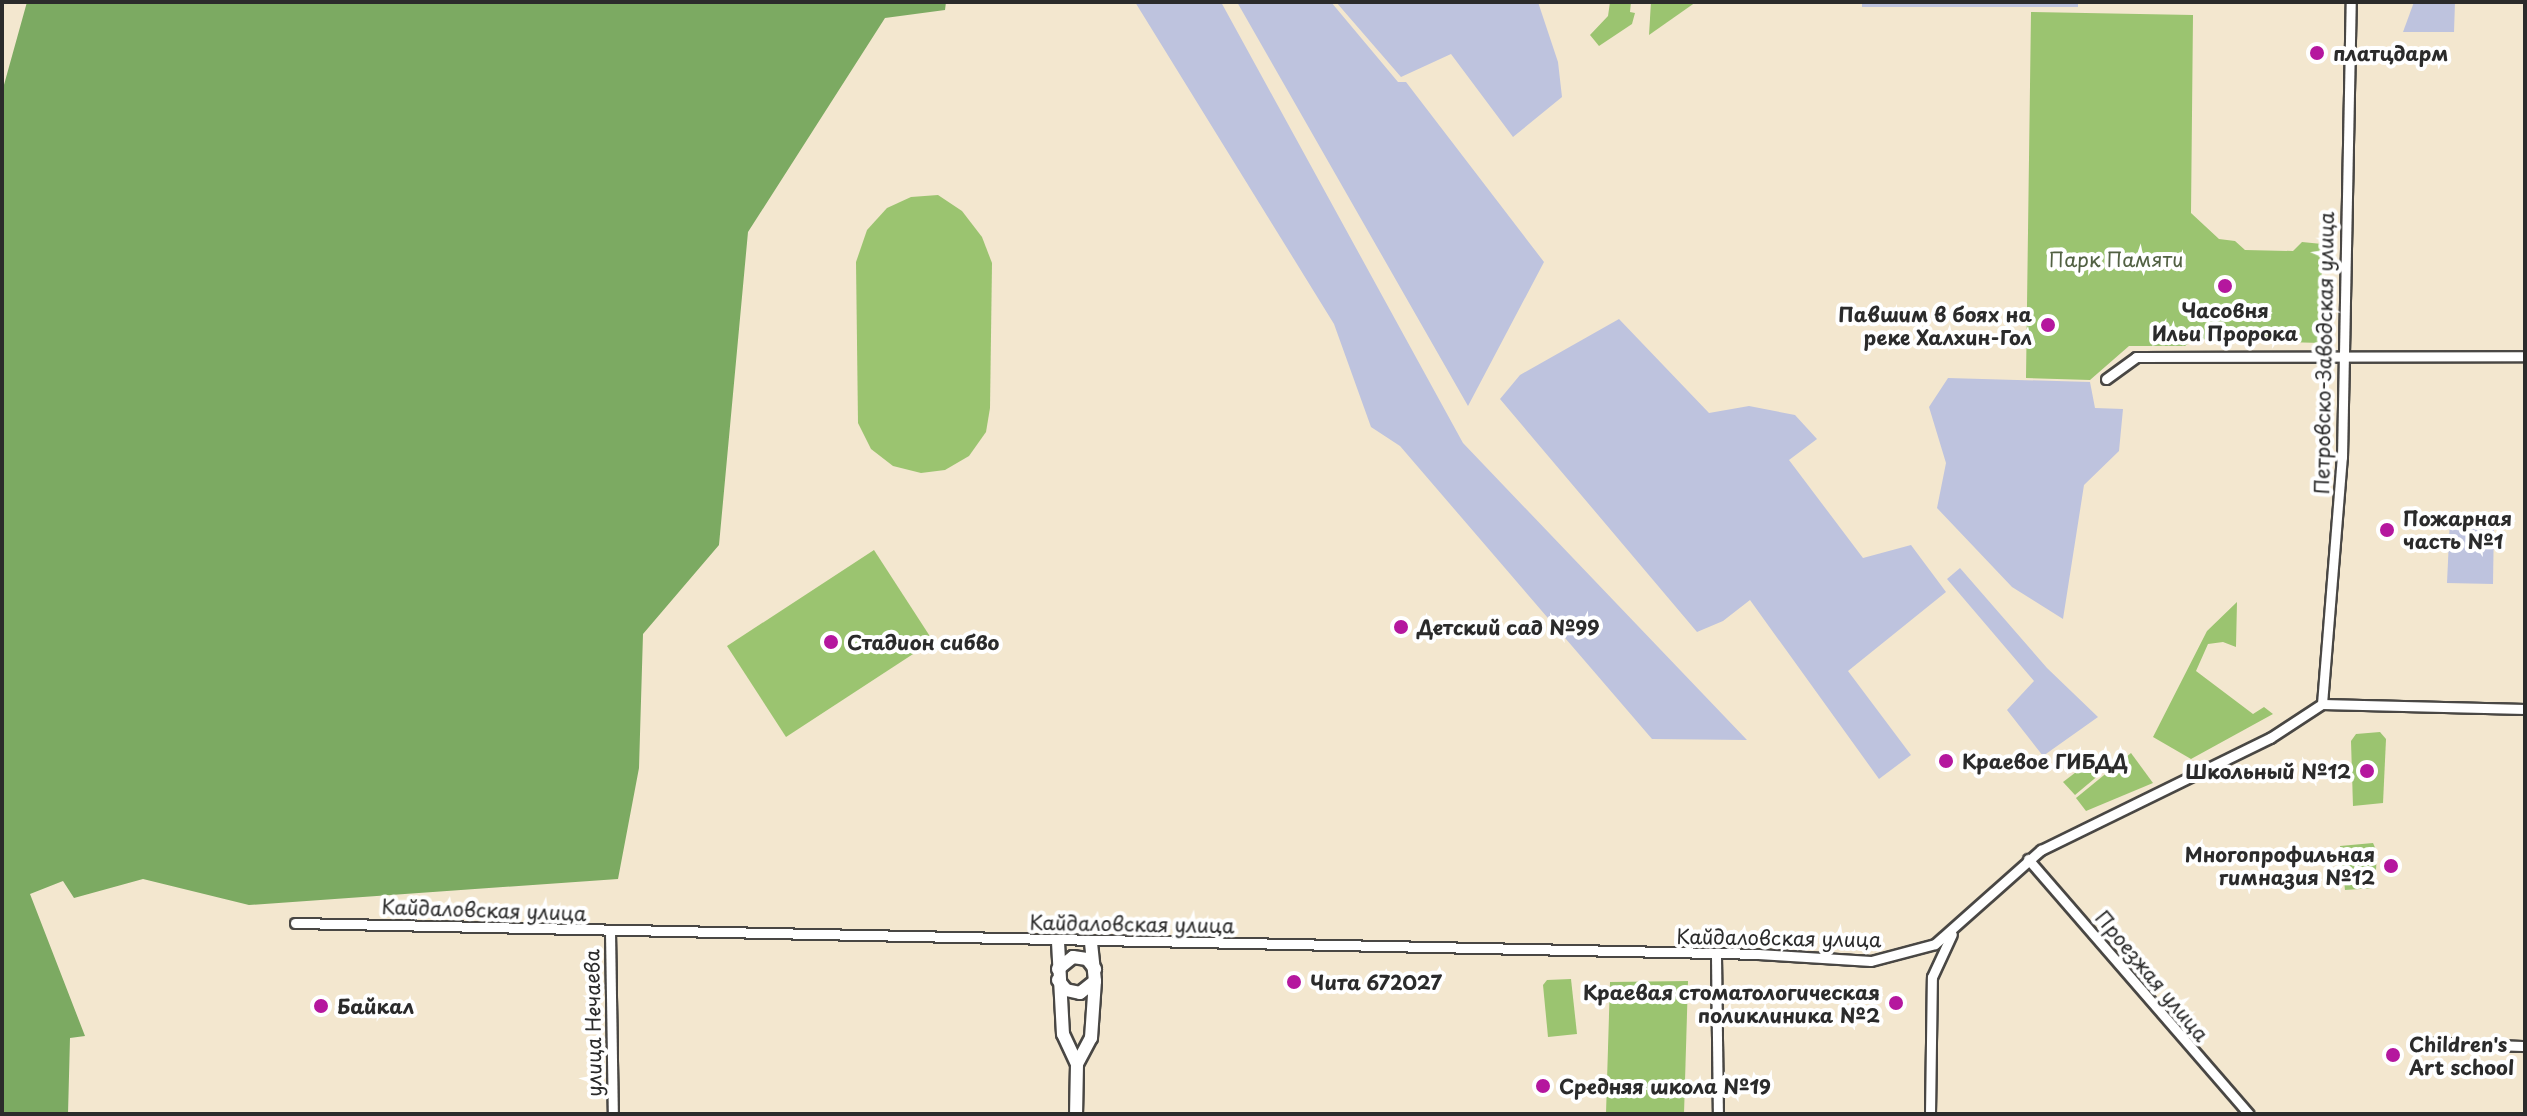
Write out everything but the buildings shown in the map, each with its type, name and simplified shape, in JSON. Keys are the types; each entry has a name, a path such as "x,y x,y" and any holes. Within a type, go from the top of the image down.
{"street":[{"name":"Петровско-Заводская улица","path":"2322,704 2344,355 2351,2"},
{"path":"2106,379 2136,357 2525,356"},
{"path":"1930,1114 1932,977 1958,924 2028,859 2270,738 2322,704 2525,709"},
{"name":"Проезжая улица","path":"2028,859 2249,1114"},
{"name":"Кайдаловская улица","path":"295,923 1871,961 1920,951 1958,924"},
{"name":"улица Нечаева","path":"610,932 613,1114"},
{"path":"1058,942 1063,1034 1077,1064 1076,1114"},
{"path":"1077,1064 1091,1038 1095,975 1091,942"},
{"path":"1716,956 1718,1114"},
{"path":"1058,974 1073,957 1087,959 1095,975"},
{"path":"1058,974 1066,990 1080,993 1095,975"},
{"path":"2433,1043 2525,1046"}],"shaded area":[{"path":"1135,2 1221,2 1463,443 1747,740 1652,739 1400,446 1371,427 1334,324"},
{"path":"1237,2 1331,2 1398,82 1406,82 1544,262 1468,406"},
{"path":"1336,2 1538,2 1558,62 1562,97 1513,137 1451,54 1401,77"},
{"path":"1862,2 2078,2 2078,7 1862,7"},
{"path":"2414,2 2455,2 2454,32 2403,32"},
{"path":"1619,319 1709,413 1749,406 1795,415 1817,439 1789,460 1863,558 1911,545 1946,592 1848,671 1911,755 1879,779 1750,600 1723,621 1697,632 1500,399 1520,375"},
{"path":"1948,378 2090,382 2095,408 2123,409 2119,451 2084,485 2063,619 2012,587 1937,508 1946,463 1929,407"},
{"path":"2450,518 2494,519 2493,584 2447,583"},
{"path":"1960,568 2047,668 2098,717 2043,756 2007,710 2034,681 1947,579"}],"green space":[{"path":"27,2 946,2 945,10 885,18 748,232 719,545 643,634 639,768 618,879 249,905 143,879 74,898 63,881 30,894 85,1036 70,1038 68,1114 2,1114 2,92"},
{"path":"1610,2 1631,2 1630,12 1635,13 1632,24 1599,46 1590,35 1608,16"},
{"path":"1651,2 1696,2 1649,35"},
{"name":"Парк Памяти","path":"2031,12 2193,15 2191,213 2219,239 2235,241 2245,250 2293,251 2302,242 2322,244 2321,343 2194,339 2185,346 2129,346 2090,380 2026,378"},
{"path":"938,195 962,211 982,237 992,263 990,408 986,432 969,456 945,470 921,473 893,466 871,449 858,423 856,262 867,230 887,208 911,197"},
{"path":"874,550 933,641 786,737 727,646"},
{"path":"2237,602 2236,647 2223,642 2208,644 2196,671 2253,714 2264,707 2273,714 2191,759 2153,737 2207,631"},
{"name":"Школьный №12","path":"2380,732 2386,739 2383,803 2353,806 2351,741 2356,734"},
{"path":"2131,753 2153,783 2086,811 2076,798"},
{"path":"2088,763 2100,774 2075,795 2063,782"},
{"path":"2373,843 2377,852 2375,888 2345,890 2340,846"},
{"path":"1571,979 1577,1034 1548,1037 1543,985 1547,980"},
{"path":"1688,981 1684,1114 1606,1114 1610,982"}],"place":[{"name":"платцдарм","path":"2317,53"},
{"name":"Часовня Ильи Пророка","path":"2225,286"},
{"name":"Павшим в боях на реке Халхин-Гол","path":"2048,325"},
{"name":"Пожарная часть №1","path":"2387,530"},
{"name":"Детский сад №99","path":"1401,627"},
{"name":"Стадион сибво","path":"831,642"},
{"name":"Краевое ГИБДД","path":"1946,761"},
{"name":"Школьный №12","path":"2367,771"},
{"name":"Многопрофильная гимназия №12","path":"2391,866"},
{"name":"Чита 672027","path":"1294,982"},
{"name":"Краевая стоматологическая поликлиника №2","path":"1896,1003"},
{"name":"Байкал","path":"321,1006"},
{"name":"Children's Art school","path":"2393,1055"},
{"name":"Средняя школа №19","path":"1543,1086"}]}
